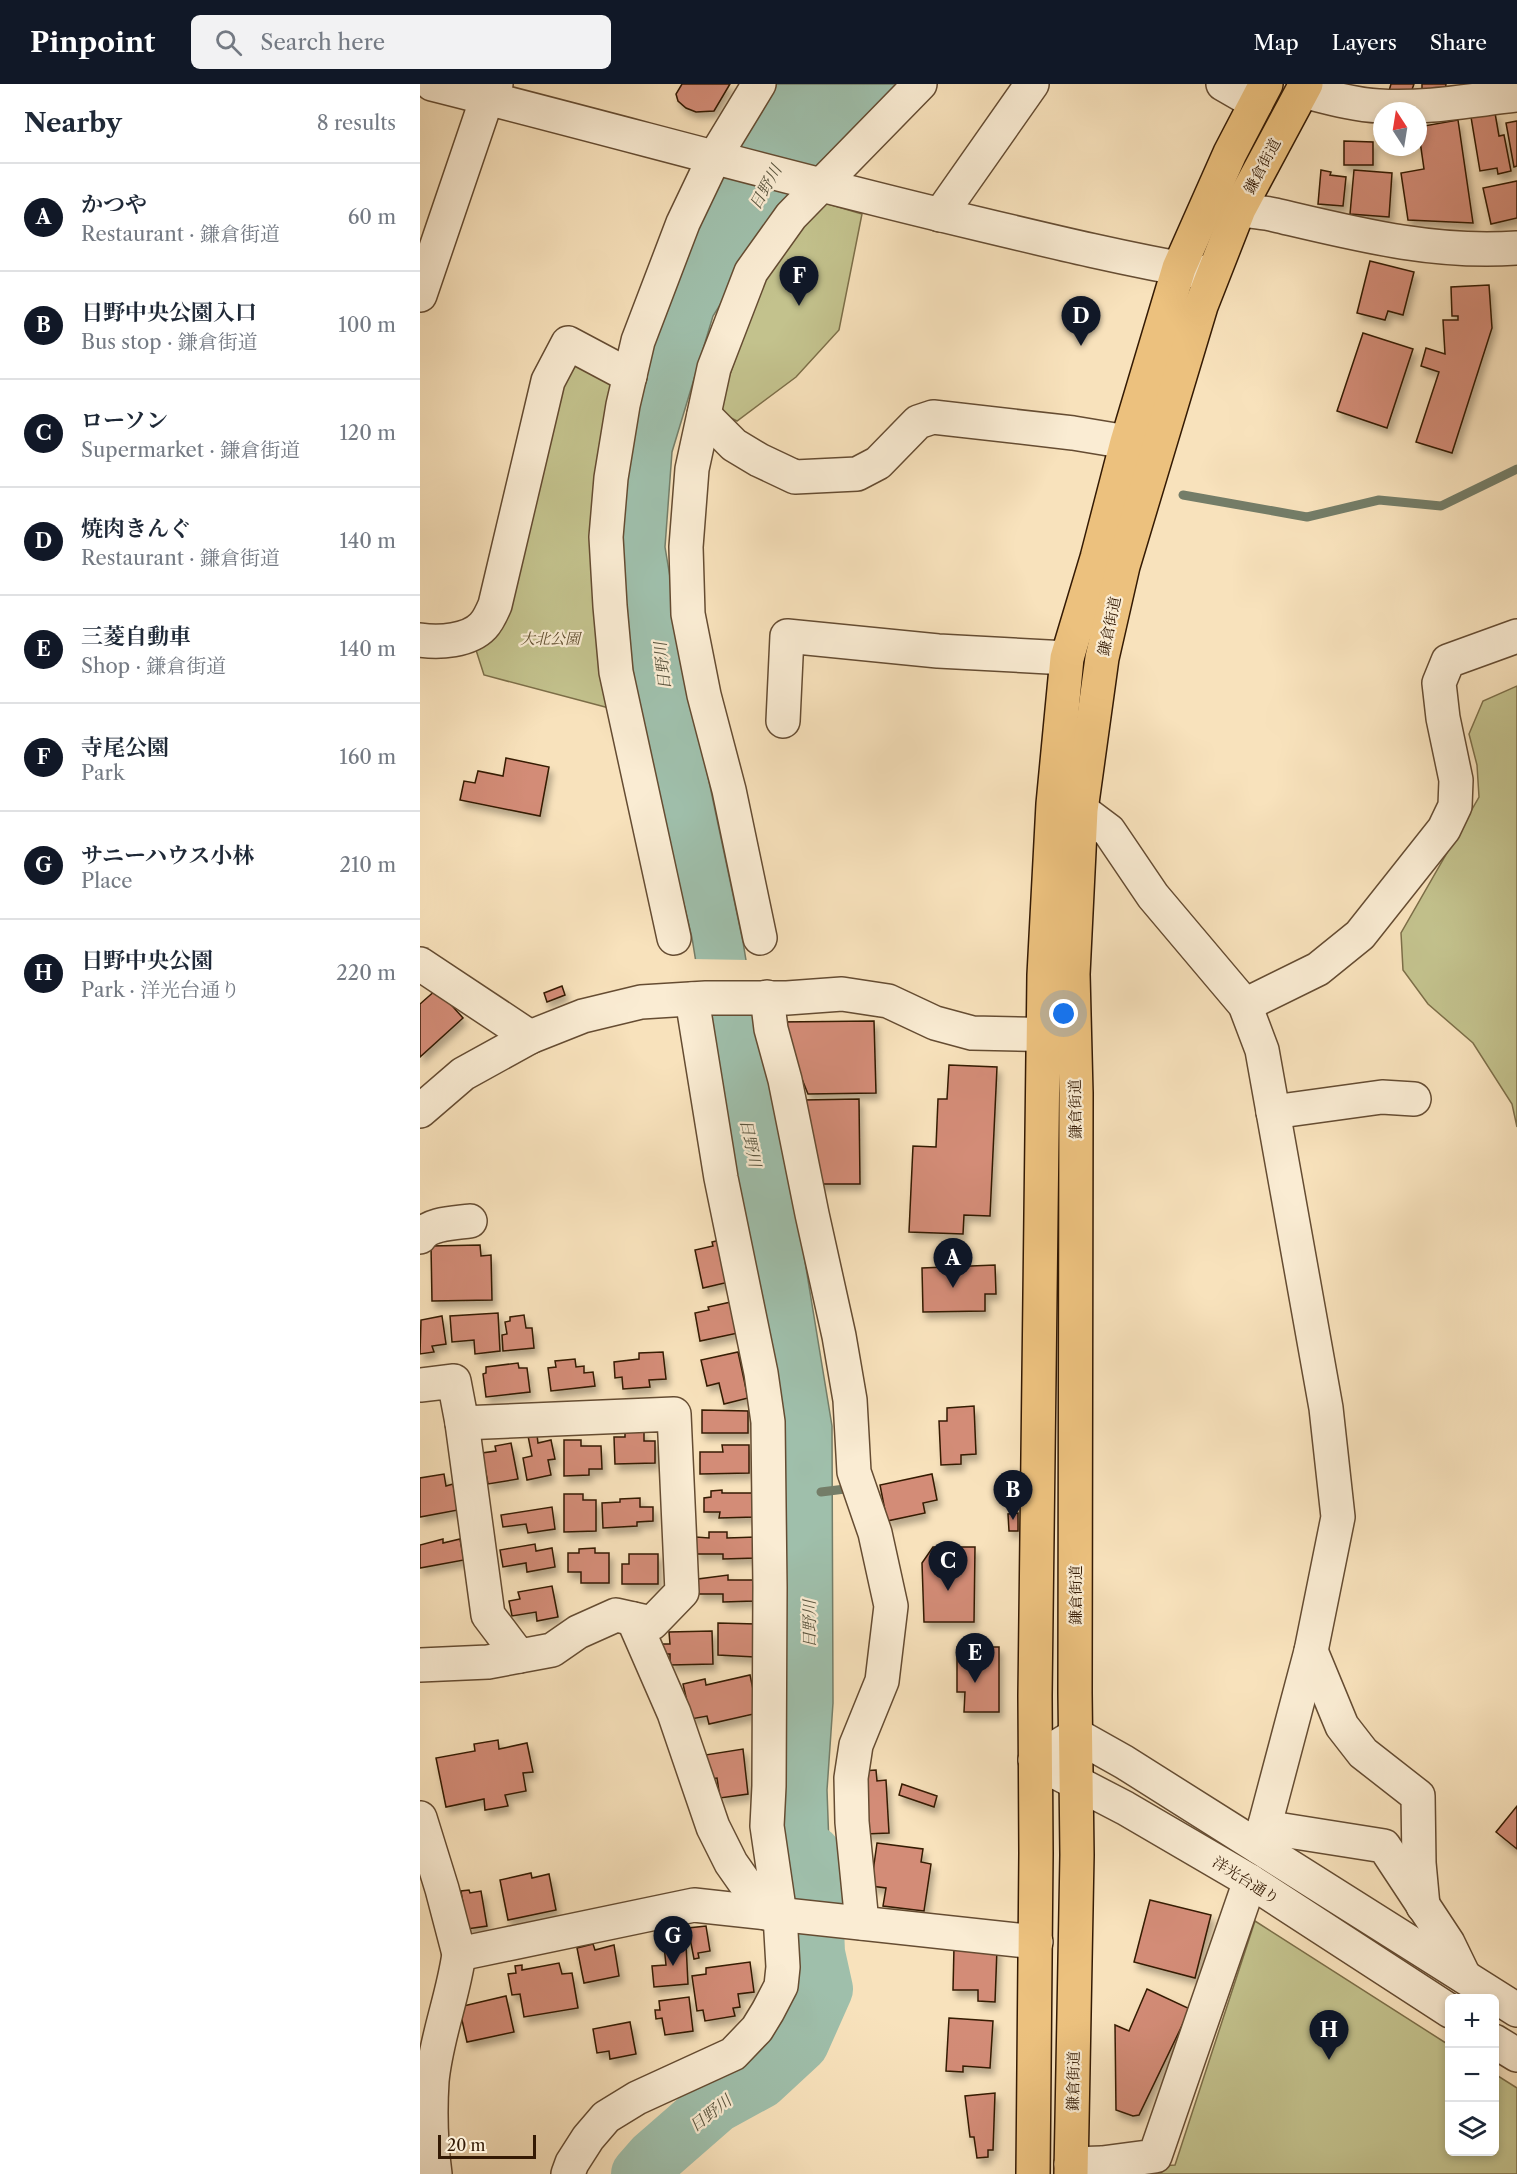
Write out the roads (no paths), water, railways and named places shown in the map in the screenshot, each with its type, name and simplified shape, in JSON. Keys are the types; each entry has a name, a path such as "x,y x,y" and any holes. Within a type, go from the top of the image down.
{"main road":[{"name":"鎌倉街道","path":"1071,2169 1077,1783 1076,1093 1059,1035 1044,964 1053,804 1067,658 1097,558 1127,442 1179,268 1304,87"},
{"name":"鎌倉街道","path":"1033,2174 1035,1760 1059,1035 1073,974 1081,810 1102,658 1123,566 1201,306 1213,274 1230,153 1261,94"}],"street":[{"path":"432,84 491,91 718,159 940,215 1143,262 1213,274"},
{"path":"674,938 616,672 606,537 611,478 638,341 683,223 759,84"},
{"path":"760,938 729,790 704,695 688,614 686,547 692,469 714,368 751,272 791,216 920,84"},
{"path":"940,215 1032,84"},
{"path":"1223,84 1261,94"},
{"path":"1304,87 1334,99 1379,106 1430,104 1517,95"},
{"path":"420,295 491,91"},
{"path":"1224,205 1414,246 1482,250 1517,248"},
{"path":"420,640 437,643 461,638 483,627 495,605 548,381 568,343 630,376"},
{"path":"704,415 734,445 795,477 857,474 878,463 918,422 933,417 1073,433 1127,442"},
{"path":"783,721 787,636 938,651 1067,658"},
{"path":"1245,1005 1318,969 1360,935 1444,829 1455,806 1456,780 1443,718 1439,682 1448,661 1517,636"},
{"path":"1081,810 1108,831 1153,896 1245,1005 1262,1050 1326,1408 1338,1517 1311,1651 1262,1837"},
{"path":"420,964 530,1037"},
{"path":"420,1111 463,1074 530,1037 584,1016 641,1002 842,994 888,1001 935,1023 972,1033 1059,1035"},
{"path":"761,997 785,1080 839,1336 850,1400 854,1472 875,1533 891,1606 882,1681 856,1745 851,1778 857,1922"},
{"path":"568,2174 572,2163 588,2138 606,2117 637,2098 733,2054 757,2029 781,1986 783,1967 779,1914 767,1826 770,1599 768,1422 761,1373 721,1178 699,998"},
{"path":"1273,1112 1382,1097 1414,1099"},
{"path":"420,1237 423,1232 449,1223 470,1221"},
{"path":"420,1385 454,1381 462,1423 488,1615 519,1656"},
{"path":"420,1665 488,1662 552,1650 578,1632 616,1615 652,1623 682,1592 674,1414 462,1423"},
{"path":"633,1619 674,1713 713,1827 731,1863 779,1914"},
{"path":"1311,1651 1342,1726 1363,1753 1418,1796 1419,1863 1423,1906"},
{"path":"1035,1760 1076,1735 1262,1837 1517,2010"},
{"name":"洋光台通り","path":"1035,1760 1125,1808 1250,1881 1445,2008"},
{"path":"422,1829 442,1889 459,1954 432,2080 432,2147 435,2174"},
{"path":"1262,1837 1384,1846 1448,1943 1464,1976"},
{"path":"1071,2169 1155,2156 1250,1881"},
{"path":"459,1954 694,1905 1035,1942"},
{"path":"1499,2044 1517,2055"}],"water":[{"path":"773,84 903,84 762,238 713,316 672,452 665,547 686,673 743,942 759,1040 773,1067 832,1426 833,1703 827,1790 831,1901 794,1899 782,1823 781,1656 712,1061 692,938 648,756 622,608 618,506 644,356 691,224"}],"waterway":[{"path":"1183,495 1307,517 1379,500 1441,506 1517,469"},
{"path":"821,1492 845,1489"},
{"name":"日野川","path":"640,2174 654,2158 716,2104 760,2080 800,2043 824,1989 816,1953 812,1854"}],"place":[{"name":"寺尾公園","path":"799,306"},
{"name":"焼肉きんぐ","path":"1081,346"},
{"name":"かつや","path":"953,1288"},
{"name":"日野中央公園入口","path":"1013,1520"},
{"name":"ローソン","path":"948,1591"},
{"name":"三菱自動車","path":"975,1683"},
{"name":"サニーハウス小林","path":"673,1966"},
{"name":"日野中央公園","path":"1329,2060"}],"park label":[{"name":"大北公園","path":"550,638"}]}
